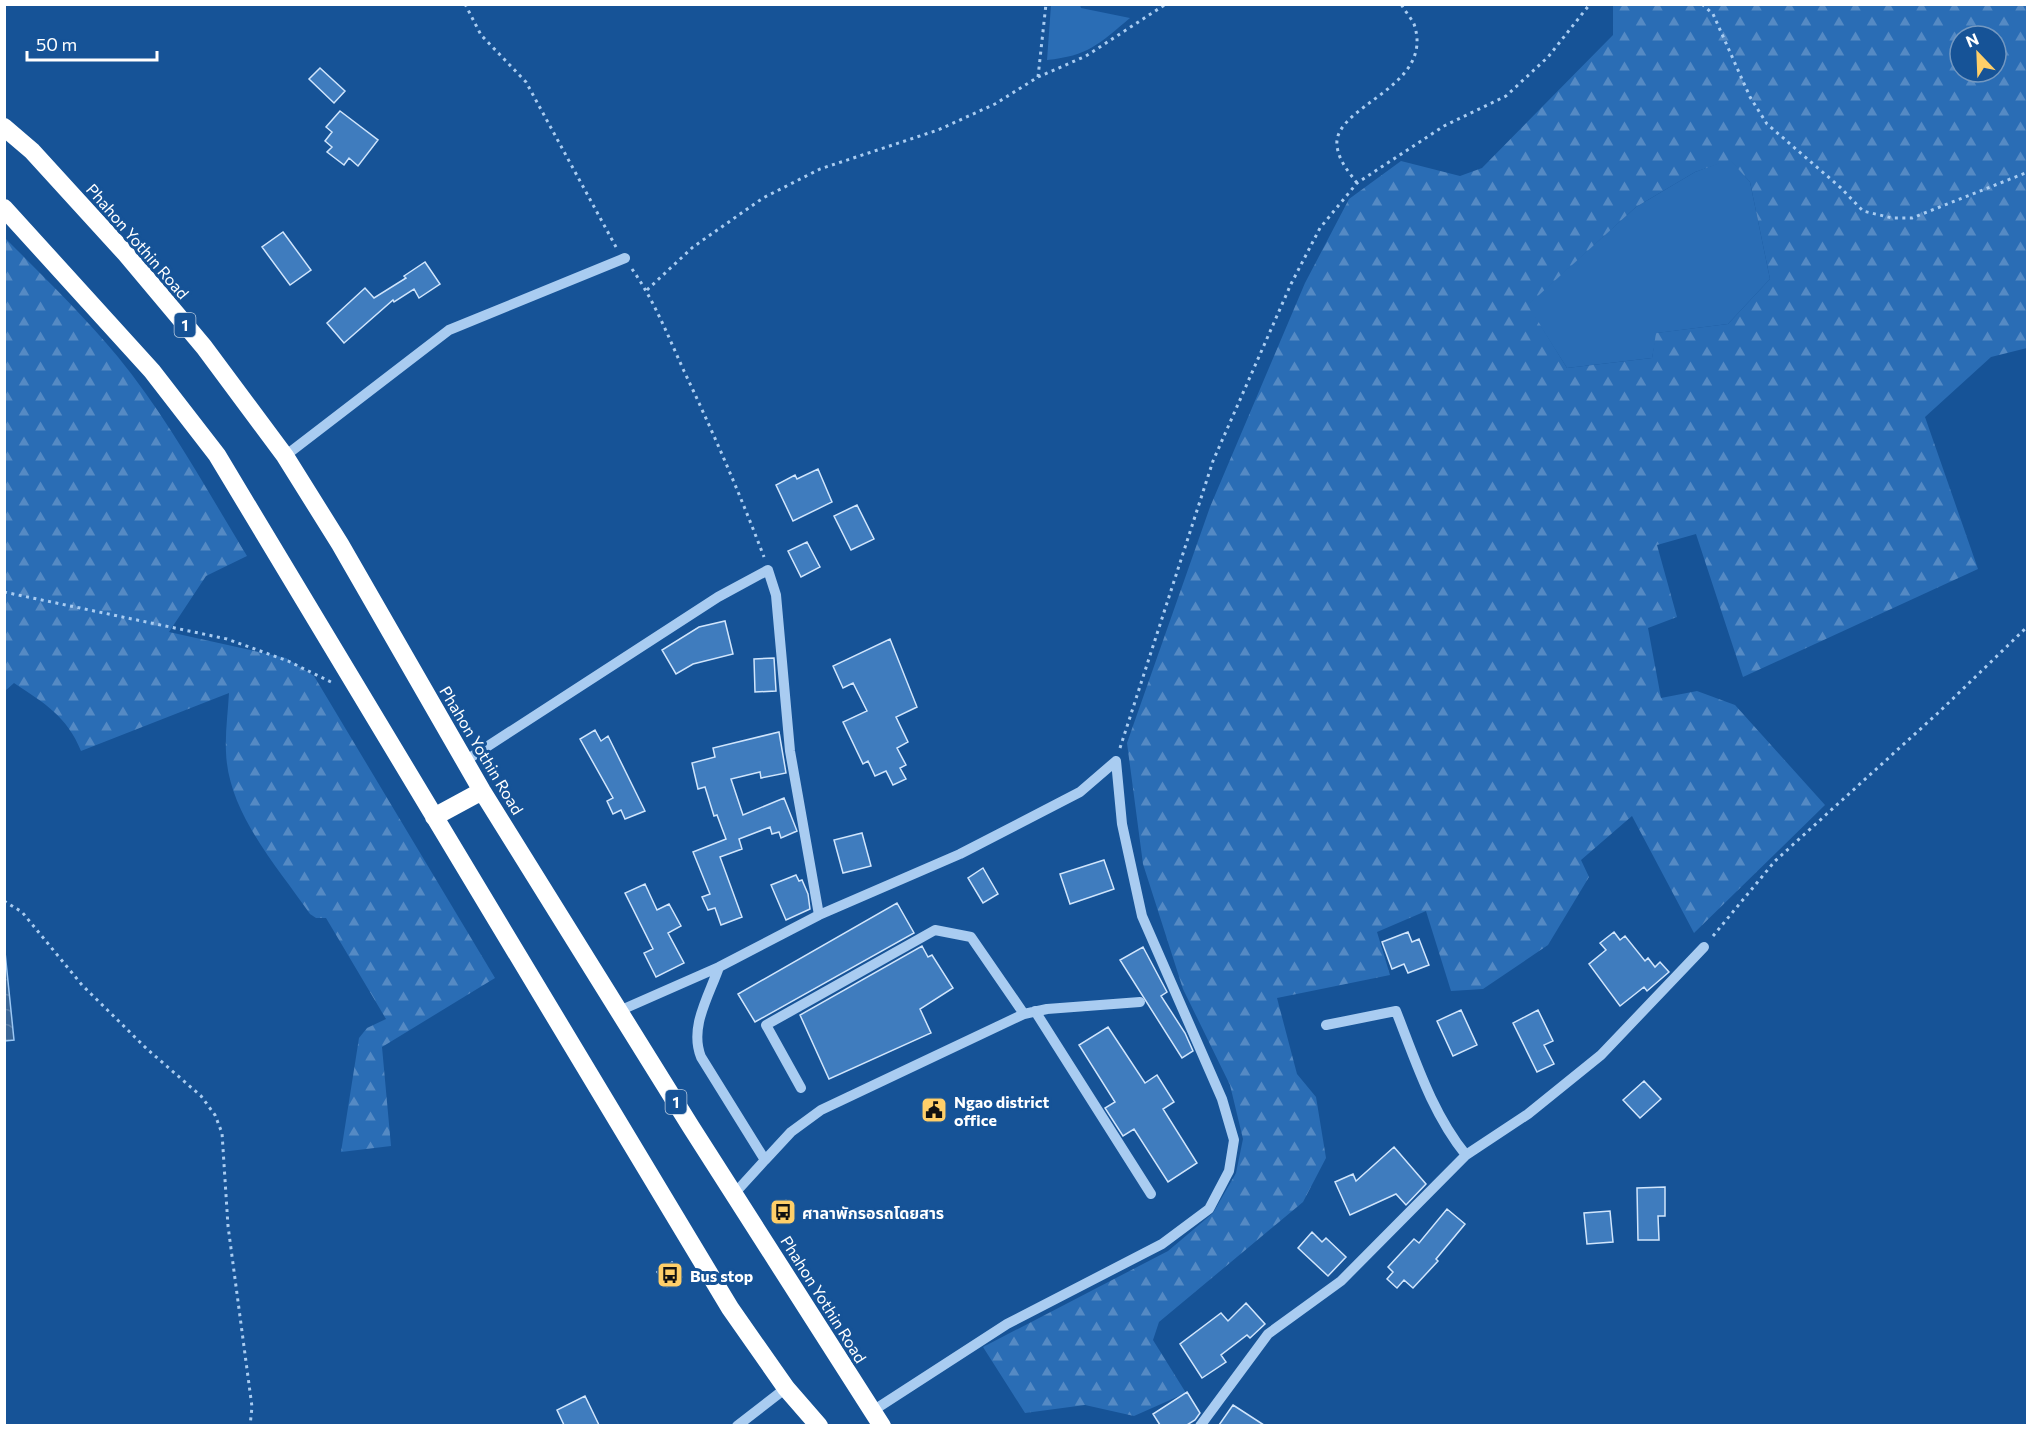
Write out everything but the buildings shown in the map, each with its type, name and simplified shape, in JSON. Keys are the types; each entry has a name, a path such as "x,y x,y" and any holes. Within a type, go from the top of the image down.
{"highway":[{"name":"Phahon Yothin Road","path":"4,128 32,151 126,254 204,347 285,456 340,544 482,791 876,1419"},
{"path":"4,208 152,371 217,455 730,1308 786,1388 819,1425"},
{"path":"434,817 482,791"}],"street":[{"path":"285,456 449,330 625,258"},
{"path":"465,761 718,597 768,570 776,595 790,751 819,915"},
{"path":"619,1011 719,967 819,915 960,854 1080,792 1116,761"},
{"path":"876,1419 1007,1324 1162,1245 1209,1209 1229,1171 1234,1140 1222,1099 1142,916 1122,824 1116,761"},
{"path":"801,1088 766,1025 935,930 971,937 1029,1013 1151,1194"},
{"path":"1200,1425 1268,1334 1341,1281 1466,1155 1528,1114 1601,1054 1704,947"},
{"path":"719,967 695,1031 696,1044 701,1057 765,1160"},
{"path":"734,1194 791,1132 821,1110 1029,1013 1140,1002"},
{"path":"1326,1025 1396,1011 1435,1109 1449,1134 1466,1155"},
{"path":"737,1425 786,1388"}],"path":[{"path":"465,4 481,35 526,82 615,246 647,290 744,503 768,570"},
{"path":"1038,77 1046,4"},
{"path":"647,290 693,247 763,198 820,170 938,130 995,104 1038,77 1086,56 1166,4"},
{"path":"1357,183 1342,164 1337,144 1342,129 1406,74 1417,51 1414,24 1401,4"},
{"path":"1116,761 1213,461 1291,284 1320,228 1357,183 1443,126 1506,96 1548,57 1590,4"},
{"path":"1702,4 1713,14 1750,97 1767,124 1841,188 1863,211 1892,218 1912,218 2028,172"},
{"path":"4,592 227,639 288,661 361,696"},
{"path":"1704,947 1774,861 1938,713 2028,626"},
{"path":"4,902 22,912 82,985 147,1049 201,1096 215,1115 222,1133 228,1226 252,1407 249,1425"}],"green space":[{"path":"1051,5 1080,5 1081,8 1130,18 1110,35 1083,52 1047,60"},
{"path":"1613,5 2027,5 2027,348 1991,357 1925,417 1978,569 1743,677 1696,534 1657,545 1677,617 1648,628 1661,698 1697,691 1735,705 1825,805 1694,933 1632,816 1581,860 1589,877 1548,945 1483,989 1451,991 1426,911 1377,932 1390,975 1277,998 1297,1074 1316,1097 1326,1158 1303,1202 1159,1322 1153,1340 1186,1393 1134,1416 1085,1405 1025,1413 983,1347 1168,1251 1213,1213 1236,1173 1243,1139 1230,1085 1183,989 1143,864 1127,743 1210,507 1305,283 1349,199 1401,161 1460,176 1482,168 1613,35","holes":["1730,160 1750,182 1770,279 1728,324 1656,333 1652,358 1567,368 1528,305 1636,207 1695,172"]},
{"path":"1730,159 1750,182 1770,279 1728,324 1657,333 1652,358 1567,368 1527,305 1636,207 1695,172"},
{"path":"5,238 91,326 136,380 186,454 247,556 206,576 169,632 286,658 314,676 495,978 382,1047 391,1146 341,1152 359,1038 367,1028 386,1019 326,918 316,918 310,914 269,858 245,817 235,796 226,752 229,693 81,751 69,728 54,711 14,683 5,691"}],"water":[{"path":"4,952 14,1040 5,1041"}],"place":[{"name":"Ngao district office","path":"934,1110"},
{"name":"ศาลาพักรอรถโดยสาร","path":"783,1212"},
{"name":"Bus stop","path":"670,1275"}]}
